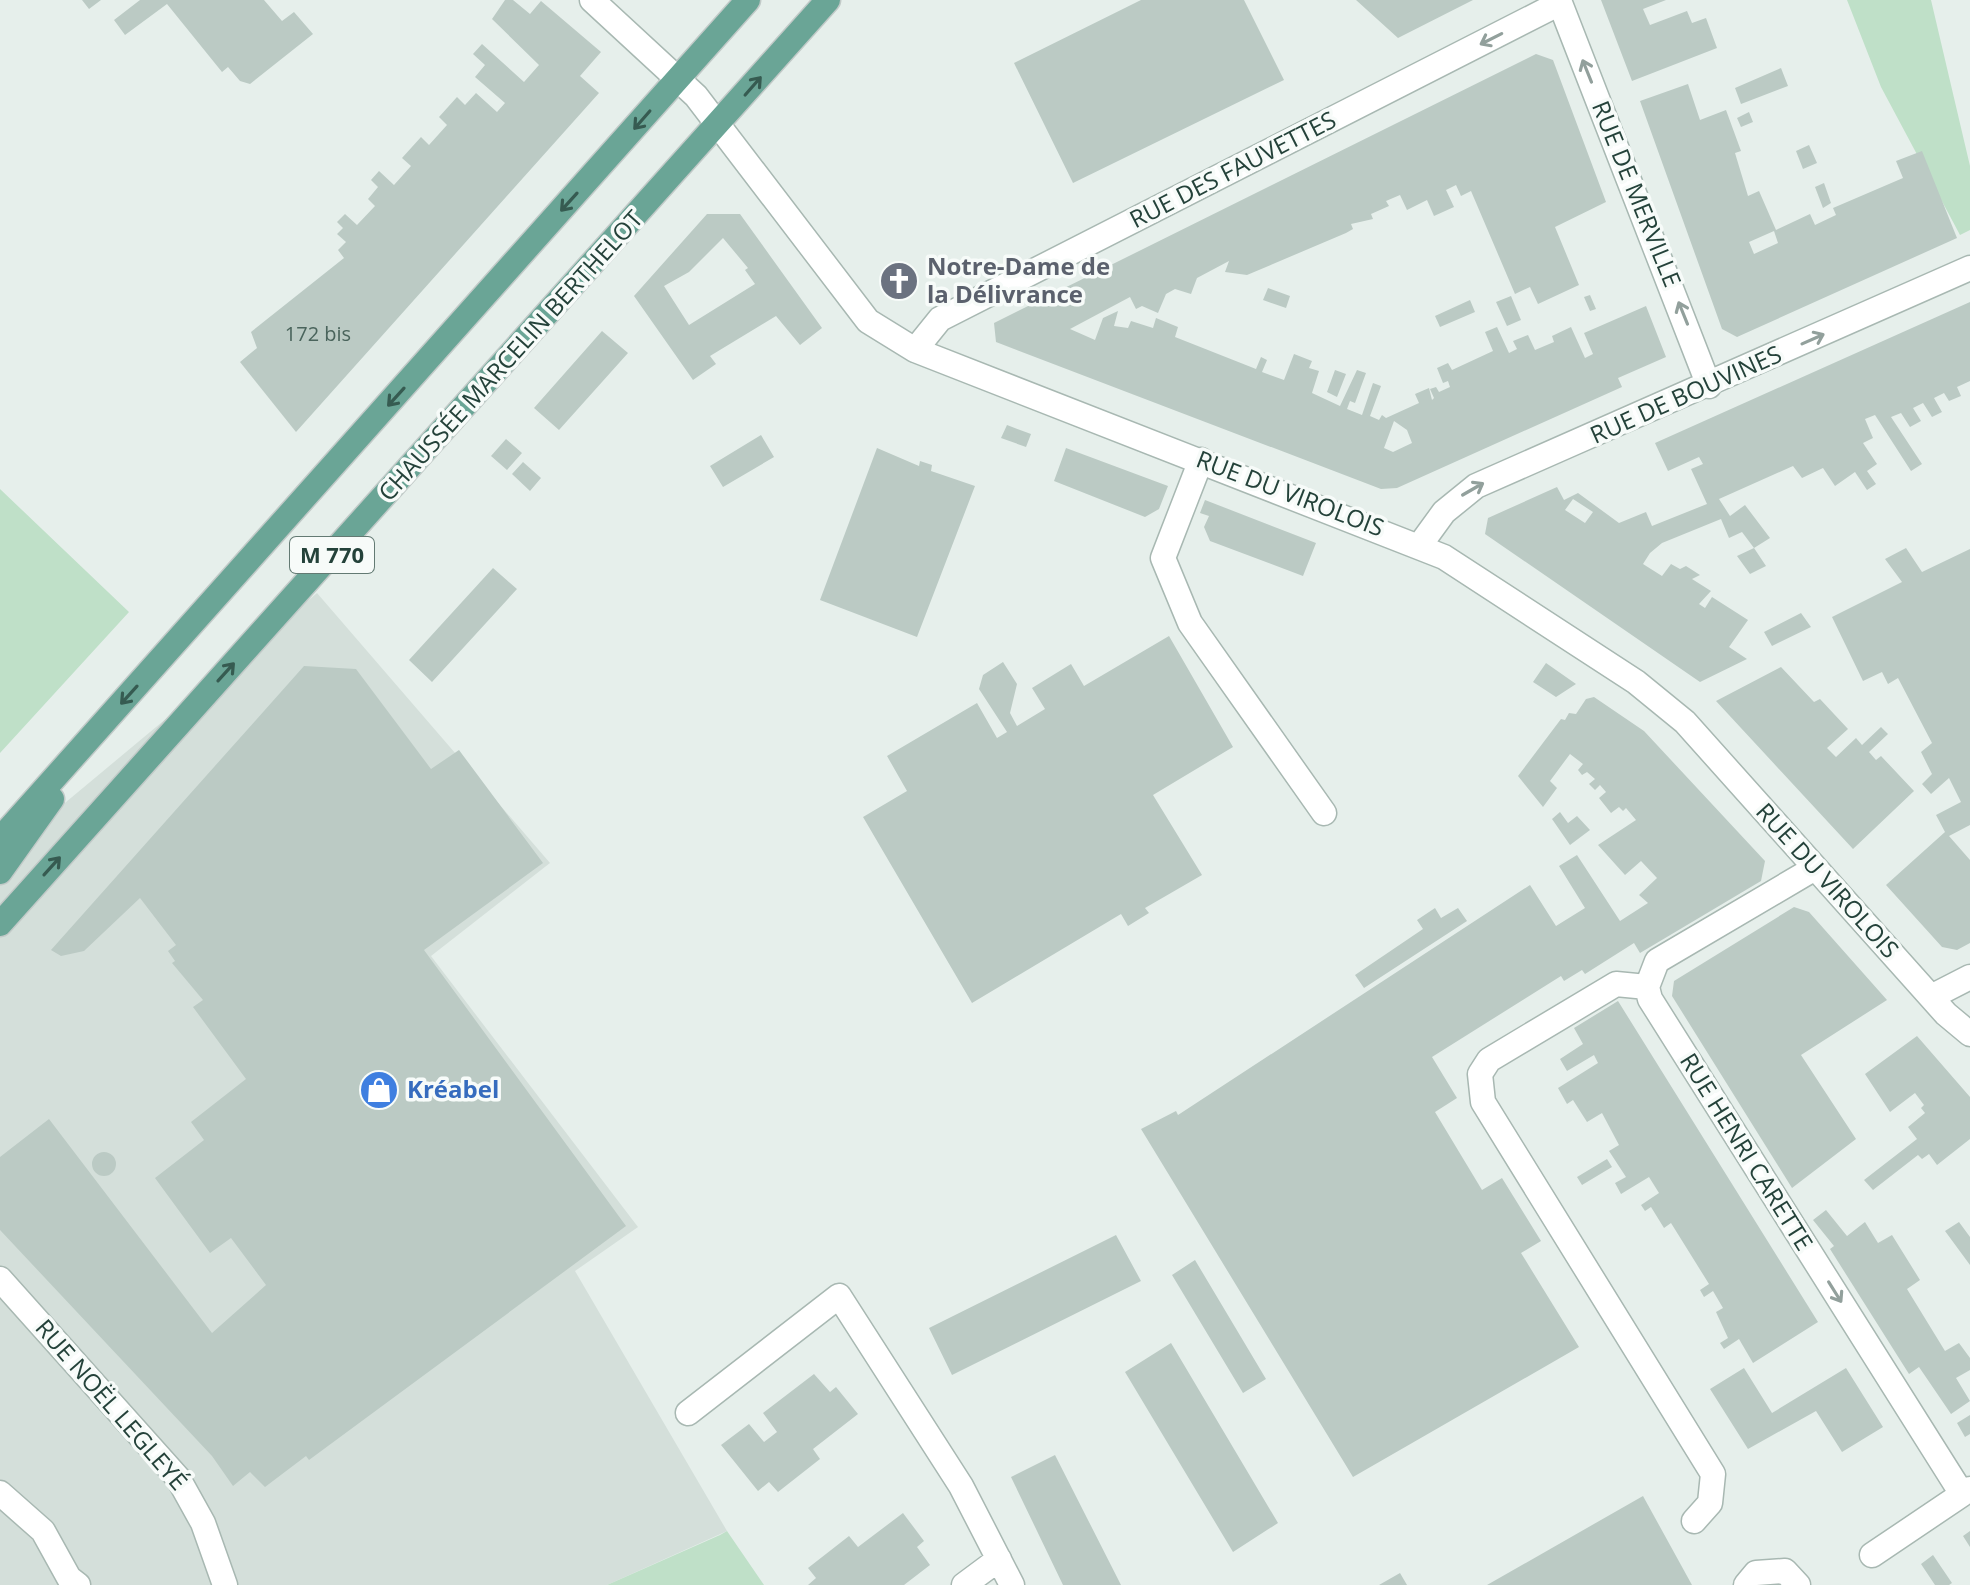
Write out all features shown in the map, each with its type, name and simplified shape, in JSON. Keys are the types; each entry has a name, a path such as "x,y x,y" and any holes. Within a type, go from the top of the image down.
{"main road":[{"name":"M 770","path":"0,839 748,0"},
{"name":"CHAUSSÉE MARCELIN BERTHELOT","path":"0,924 828,0"},
{"path":"0,872 97,731"}],"street":[{"name":"RUE DU VIROLOIS","path":"592,0 678,78 719,124 853,305 882,332 915,350 1420,545 1462,566 1663,703 1701,739 1931,997 1970,1034"},
{"name":"RUE DES FAUVETTES","path":"915,350 940,319 1560,3"},
{"name":"RUE DE MERVILLE","path":"1560,3 1709,386"},
{"name":"RUE DE BOUVINES","path":"1420,545 1444,512 1476,486 1709,386 1970,268"},
{"path":"1201,460 1163,558 1190,623 1324,813"},
{"path":"1694,1521 1710,1503 1713,1474 1483,1102 1480,1074 1489,1060 1616,984 1647,987 1657,961 1815,868"},
{"path":"1931,997 1970,977"},
{"name":"RUE HENRI CARETTE","path":"1647,987 1650,999 1966,1492"},
{"name":"RUE NOËL LEGLEYÉ","path":"0,1279 178,1478 203,1523 225,1585"},
{"path":"688,1413 839,1296 961,1486 1012,1585"},
{"path":"1872,1555 1966,1492"},
{"path":"0,1493 43,1531 69,1578 78,1585"},
{"path":"964,1585 999,1559"},
{"path":"1746,1585 1756,1573 1785,1571 1798,1585"}],"shaded area":[{"path":"317,593 550,863 431,956 638,1227 575,1271 727,1531 607,1585 0,1585 0,857"}],"green space":[{"path":"1847,0 1931,0 1970,166 1970,230 1960,235 1881,87"},
{"path":"0,489 129,612 0,753"},
{"path":"727,1531 764,1585 607,1585 720,1535"}],"building":[{"path":"82,0 101,0 89,9"},
{"path":"140,0 264,0 282,21 294,12 313,34 250,84 240,81 228,67 222,72 167,4 125,35 114,20"},
{"path":"505,0 513,0 530,14 541,1 601,52 580,76 599,93 296,432 240,362 257,348 251,332 344,258 338,250 346,242 337,234 343,228 337,222 345,214 357,225 375,206 368,199 378,187 371,180 379,171 394,185 411,166 402,158 421,137 429,145 447,125 439,117 457,97 465,105 476,93 497,112 505,103 475,77 485,65 473,54 482,44 524,82 539,65 492,19"},
{"path":"1141,0 1244,0 1284,80 1073,183 1014,63"},
{"path":"1356,0 1473,0 1398,38"},
{"path":"1601,0 1666,0 1643,9 1650,25 1687,11 1692,23 1706,18 1717,48 1632,81"},
{"path":"1536,54 1553,60 1606,202 1555,227 1579,285 1538,304 1530,287 1515,294 1471,191 1461,196 1456,185 1446,190 1454,207 1434,216 1427,200 1407,210 1400,195 1386,201 1389,206 1371,214 1373,219 1351,224 1353,229 1346,233 1247,275 1225,272 1229,261 1197,278 1191,294 1175,289 1166,294 1158,313 1142,306 1136,309 1130,297 1070,329 1095,340 1103,318 1118,311 1114,326 1128,328 1131,321 1153,328 1156,318 1178,327 1175,337 1256,369 1261,357 1267,360 1262,372 1284,380 1294,354 1312,361 1309,368 1319,371 1312,393 1340,406 1357,370 1366,373 1355,403 1350,401 1347,409 1362,415 1373,383 1381,386 1370,416 1379,420 1382,415 1386,418 1419,403 1415,394 1429,388 1432,400 1430,389 1436,387 1439,392 1450,387 1448,381 1443,383 1437,368 1448,363 1452,370 1493,351 1485,332 1497,327 1509,353 1517,349 1513,341 1528,335 1535,350 1554,342 1552,336 1571,327 1585,358 1593,354 1584,333 1646,306 1666,357 1618,378 1622,387 1397,488 1381,489 996,342 994,323","holes":["1394,421 1407,430 1412,443 1393,452 1384,448"]},
{"path":"1781,68 1788,86 1741,104 1735,88"},
{"path":"1688,84 1700,120 1726,110 1741,151 1735,153 1748,196 1759,191 1776,230 1810,214 1815,225 1836,215 1833,208 1903,178 1896,161 1922,151 1957,238 1737,337 1722,329 1640,101","holes":["1774,231 1778,243 1754,254 1749,242"]},
{"path":"1749,112 1753,122 1741,127 1737,118"},
{"path":"1809,145 1817,163 1803,169 1796,151"},
{"path":"1824,183 1831,203 1823,208 1815,187"},
{"path":"707,214 740,214 822,328 800,345 776,316 710,356 716,364 693,380 634,296","holes":["723,238 748,268 745,270 755,284 689,325 664,286 689,272"]},
{"name":"Notre-Dame de la Délivrance","path":"895,273 907,276 903,290 891,287"},
{"path":"1268,288 1290,296 1286,308 1263,300"},
{"path":"1590,295 1596,309 1590,311 1584,297"},
{"path":"1511,296 1521,320 1507,326 1496,302"},
{"path":"1470,300 1475,312 1440,327 1435,316"},
{"path":"1970,302 1970,381 1957,387 1961,396 1949,401 1944,393 1934,398 1942,412 1932,417 1923,403 1913,408 1921,421 1910,427 1901,413 1891,417 1922,464 1911,471 1875,415 1865,419 1873,438 1863,443 1877,464 1867,471 1876,484 1867,490 1855,472 1835,486 1823,468 1802,478 1793,466 1719,499 1730,516 1745,505 1770,538 1754,548 1742,532 1729,538 1721,519 1662,543 1650,553 1643,564 1662,576 1671,564 1680,569 1686,566 1700,575 1692,579 1711,591 1699,604 1705,608 1712,597 1748,620 1729,647 1747,659 1700,682 1485,534 1488,518 1557,487 1564,500 1578,493 1619,523 1646,512 1652,526 1707,504 1691,469 1703,464 1699,457 1668,471 1655,443","holes":["1573,499 1593,512 1585,523 1565,510"]},
{"path":"602,331 628,353 559,430 534,408"},
{"path":"1335,370 1346,374 1337,397 1327,392"},
{"path":"1007,425 1031,434 1026,447 1001,438"},
{"path":"761,435 774,457 723,487 710,466"},
{"path":"506,439 522,453 507,470 491,456"},
{"path":"877,448 919,466 920,461 932,465 931,471 975,486 917,637 820,600"},
{"path":"1066,448 1168,486 1159,509 1145,517 1054,481"},
{"path":"523,462 541,478 530,491 512,474"},
{"path":"1205,500 1316,543 1303,576 1210,541 1204,527 1209,516 1200,513"},
{"path":"1754,548 1766,566 1750,574 1737,556"},
{"path":"1906,548 1922,572 1970,549 1970,825 1949,836 1970,860 1970,943 1957,950 1942,947 1886,885 1945,832 1936,815 1961,802 1949,778 1931,794 1922,784 1932,774 1921,752 1932,743 1898,678 1888,684 1882,672 1863,681 1832,617 1902,582 1885,559"},
{"path":"493,568 517,589 432,682 409,660"},
{"path":"1801,613 1811,627 1772,646 1764,632"},
{"path":"1169,636 1233,747 1153,795 1202,875 1145,908 1149,913 1128,926 1121,914 972,1003 863,817 907,791 887,756 977,703 997,738 1007,732 979,689 983,675 1003,662 1017,684 1010,713 1017,726 1045,709 1032,688 1071,664 1084,686"},
{"path":"1546,663 1576,684 1556,697 1533,682"},
{"name":"Kréabel","path":"304,666 356,669 431,769 459,750 543,863 424,950 626,1226 309,1460 306,1456 265,1487 250,1472 233,1486 212,1456 0,1230 0,1157 49,1119 212,1333 266,1285 231,1238 210,1253 155,1178 204,1140 191,1122 246,1079 193,1007 203,1000 172,963 175,961 168,951 176,945 140,898 84,951 61,956 51,950"},
{"path":"1781,667 1814,702 1820,699 1848,729 1827,748 1836,757 1856,738 1862,745 1881,727 1888,734 1869,752 1876,760 1881,756 1914,791 1853,849 1716,701"},
{"path":"1594,697 1644,731 1765,861 1761,881 1640,953 1634,943 1585,974 1582,970 1564,981 1561,976 1432,1057 1457,1098 1435,1112 1482,1190 1502,1178 1541,1241 1521,1253 1579,1347 1353,1477 1141,1129 1176,1111 1178,1115 1530,885 1556,926 1585,908 1559,866 1577,855 1620,921 1648,903 1639,895 1657,878 1641,861 1625,875 1598,845 1636,820 1626,808 1623,811 1619,807 1611,813 1599,798 1606,792 1600,785 1595,790 1589,784 1595,779 1587,772 1582,775 1578,770 1583,764 1570,754 1550,781 1557,788 1543,807 1518,776 1561,719 1565,720 1569,713 1576,714 1586,699"},
{"path":"1560,812 1568,823 1577,816 1590,830 1570,845 1552,819"},
{"path":"1794,907 1809,912 1887,1000 1801,1055 1856,1139 1792,1188 1672,996 1674,981"},
{"path":"1435,908 1441,918 1458,908 1467,921 1364,988 1355,975 1423,929 1417,920"},
{"path":"1618,1001 1818,1322 1753,1363 1739,1339 1724,1349 1720,1343 1728,1338 1716,1312 1723,1308 1713,1291 1704,1297 1700,1290 1709,1284 1671,1223 1664,1228 1651,1207 1645,1211 1641,1205 1659,1193 1649,1177 1621,1194 1615,1183 1626,1177 1609,1151 1619,1145 1602,1113 1587,1122 1573,1100 1567,1104 1558,1088 1598,1063 1594,1055 1567,1071 1560,1059 1583,1044 1574,1028"},
{"path":"1917,1036 1970,1097 1970,1139 1937,1165 1929,1154 1922,1159 1918,1155 1873,1190 1864,1180 1917,1139 1908,1127 1925,1113 1921,1108 1924,1105 1915,1093 1890,1112 1865,1074"},
{"path":"104,1152 113,1155 116,1164 113,1173 104,1176 95,1173 92,1164 95,1155"},
{"path":"1607,1159 1612,1167 1582,1185 1577,1177"},
{"path":"1826,1210 1847,1236 1865,1222 1878,1243 1892,1235 1920,1280 1907,1289 1945,1351 1959,1343 1970,1358 1970,1370 1956,1378 1970,1401 1951,1414 1919,1367 1909,1374 1830,1249 1834,1246 1813,1220"},
{"path":"1959,1222 1970,1237 1970,1265 1945,1231"},
{"path":"1116,1235 1141,1281 952,1375 929,1328"},
{"path":"1195,1260 1266,1379 1243,1393 1172,1275"},
{"path":"1171,1343 1278,1523 1233,1552 1125,1372"},
{"path":"1744,1368 1772,1413 1846,1368 1883,1427 1842,1452 1816,1411 1748,1449 1710,1389"},
{"path":"814,1374 830,1392 836,1387 858,1414 813,1449 820,1459 778,1492 769,1482 758,1491 721,1445 749,1424 764,1442 777,1432 763,1413"},
{"path":"1970,1415 1970,1434 1965,1437 1957,1423"},
{"path":"1055,1455 1121,1585 1063,1585 1011,1477"},
{"path":"1643,1496 1692,1585 1487,1585"},
{"path":"903,1513 924,1541 917,1547 930,1565 904,1585 808,1585 816,1578 808,1568 849,1536 858,1547"},
{"path":"1970,1531 1970,1547 1963,1536"},
{"path":"1933,1555 1952,1583 1949,1585 1935,1585 1921,1564"},
{"path":"1400,1573 1407,1585 1379,1585"}],"place":[{"name":"Notre-Dame de la Délivrance","path":"899,281"},
{"name":"Kréabel","path":"379,1090"}]}
